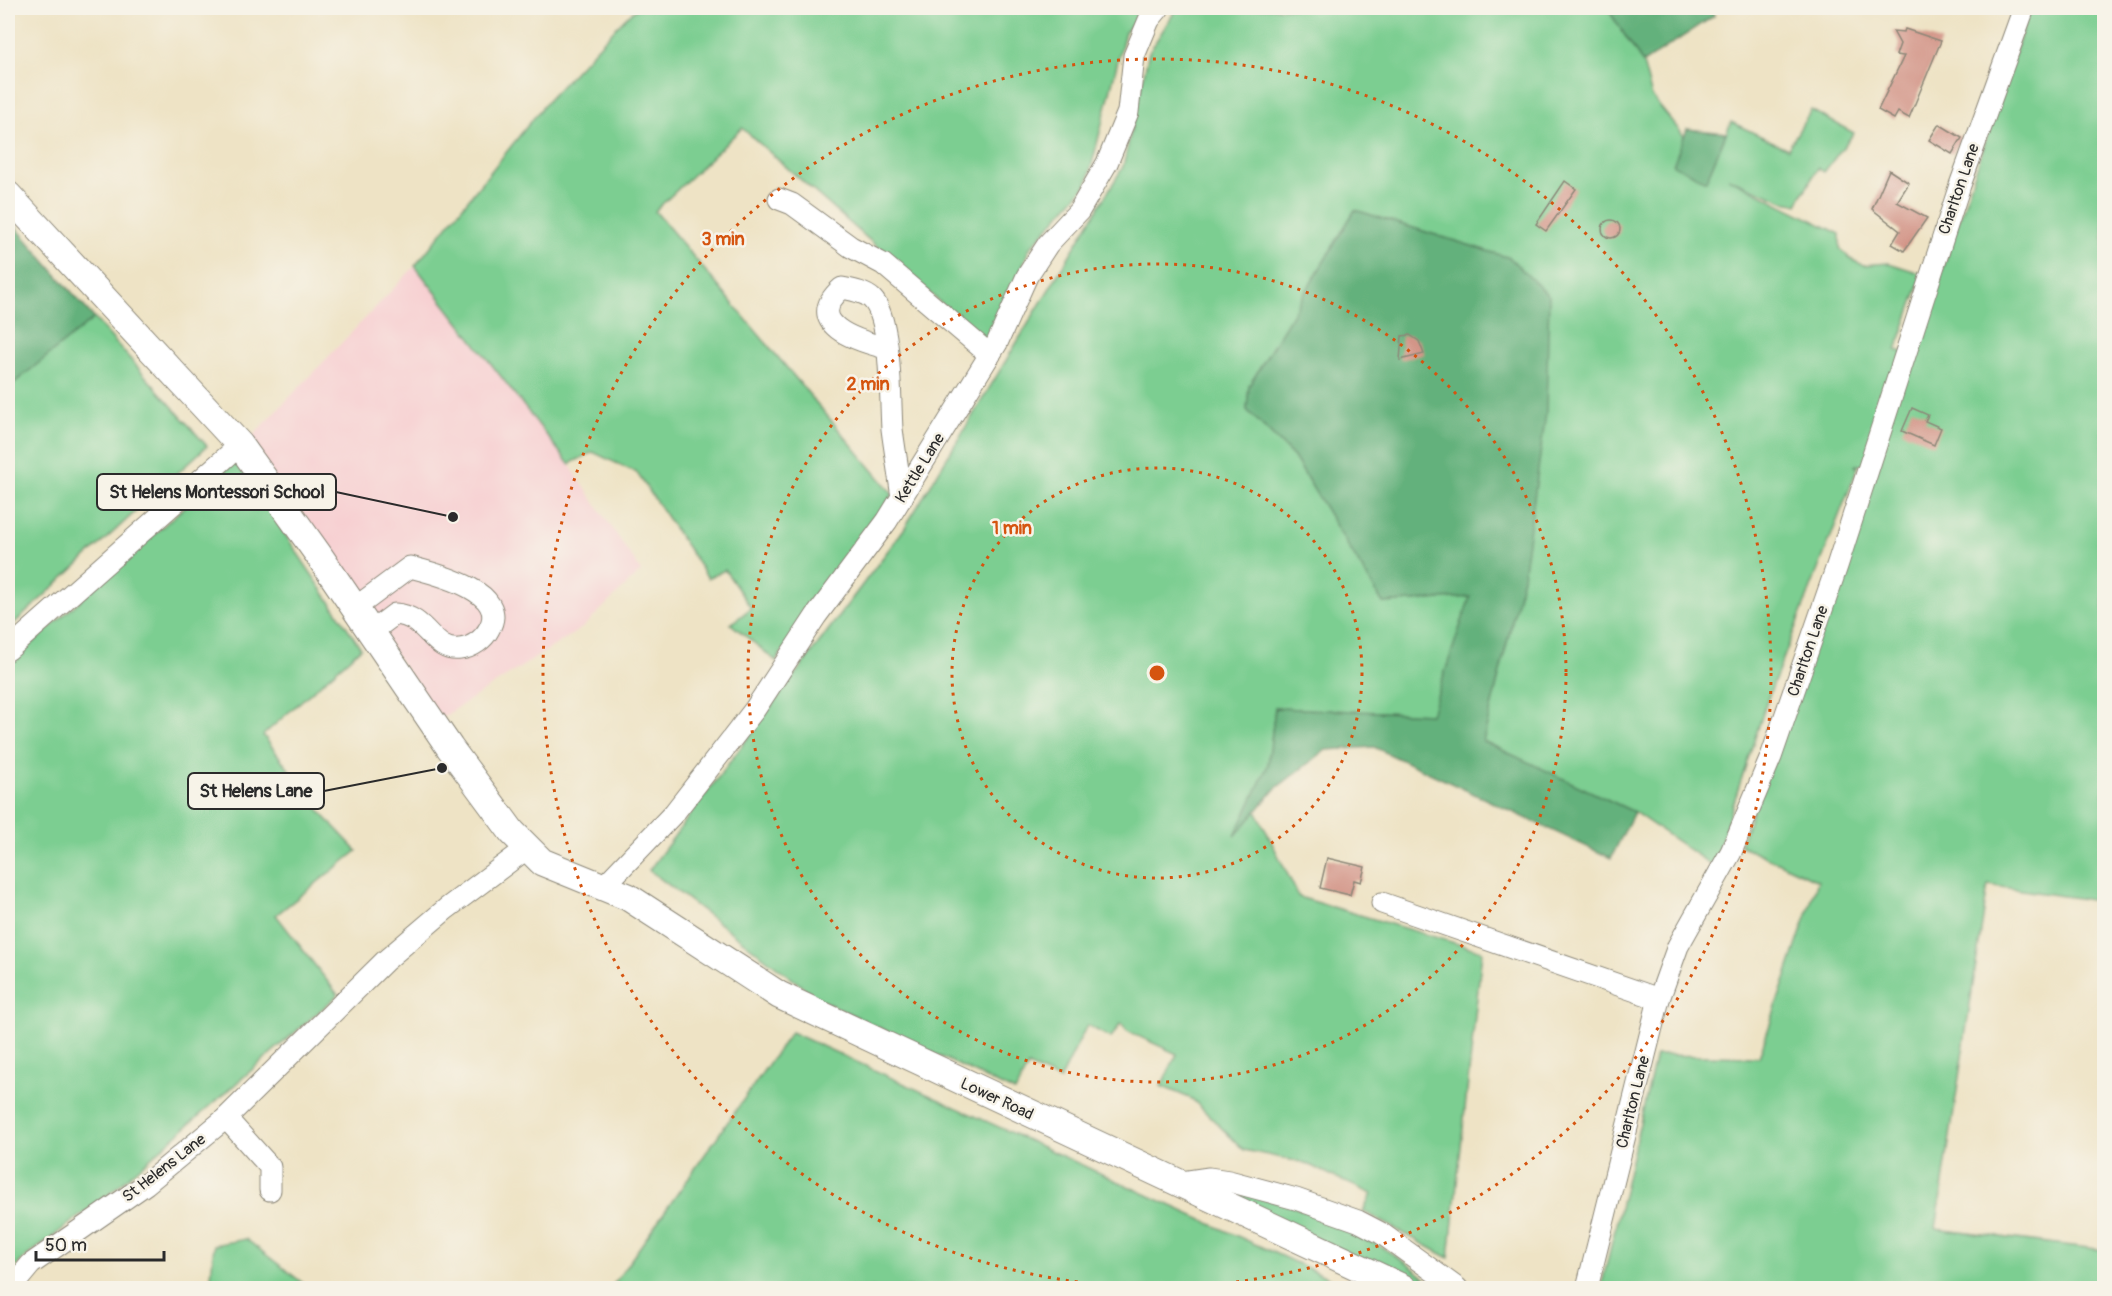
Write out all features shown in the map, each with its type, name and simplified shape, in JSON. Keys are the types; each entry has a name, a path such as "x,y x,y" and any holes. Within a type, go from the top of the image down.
{"main road":[{"name":"Lower Road","path":"8,195 240,445 450,747 526,849 542,862 628,897 779,995 1175,1183 1404,1288"}],"street":[{"name":"Kettle Lane","path":"604,886 674,813 755,709 816,616 902,498 990,355 1027,276 1048,244 1078,212 1107,163 1128,112 1134,56 1149,20 1159,8"},
{"name":"Charlton Lane","path":"1587,1288 1659,999 1678,946 1731,852 1771,757 1837,566 1960,185 2024,8"},
{"path":"779,199 792,204 851,247 883,264 990,355"},
{"path":"886,348 892,431 902,498"},
{"path":"8,650 240,445"},
{"path":"355,608 410,567 460,582 478,593 490,607 493,615 491,626 485,636 462,650 444,647 420,622 404,614 395,614 371,632"},
{"name":"St Helens Lane","path":"11,1288 31,1264 146,1184 226,1118 385,962 446,909 526,849"},
{"path":"1382,903 1659,999"},
{"path":"226,1118 270,1167 270,1190"},
{"path":"1175,1183 1209,1178 1229,1181 1296,1199 1358,1221 1381,1233 1457,1288"}],"shaded area":[{"path":"415,266 569,464 641,571 582,628 440,719 248,441"}],"green space":[{"path":"638,8 1147,8 1125,32 1087,184 1029,249 992,348 742,128 655,211 893,494 776,661 731,624 751,608 725,570 708,578 637,473 593,452 569,464 415,266 549,99 626,17"},
{"path":"1177,8 1607,8 1643,63 1652,97 1711,169 1731,122 1788,149 1811,110 1854,133 1824,172 1818,168 1797,204 1788,203 1728,178 1840,234 1840,248 1850,259 1863,265 1889,263 1923,274 1896,350 1914,355 2030,8 2104,8 2104,902 1988,885 1936,1229 2104,1250 2104,1288 1601,1288 1656,1055 1759,1057 1818,881 1740,845 1878,466 1853,465 1858,467 1768,698 1713,866 1634,812 1483,741 1523,577 1510,258 1355,210 1249,386 1247,410 1294,457 1383,603 1471,597 1432,714 1275,708 1268,765 1237,833 1256,811 1299,897 1482,951 1449,1258 1363,1211 1372,1194 1305,1163 1244,1150 1192,1099 1161,1086 1177,1054 1127,1031 1121,1023 1111,1038 1087,1025 1060,1080 1028,1066 1015,1092 819,999 649,870 904,529 1123,167 1149,52"},
{"path":"1607,8 1712,8 1714,16 1643,63"},
{"path":"1687,129 1726,133 1706,181 1673,165"},
{"path":"1355,210 1510,258 1549,296 1546,413 1523,577 1483,741 1634,812 1611,858 1374,747 1326,750 1275,789 1235,836 1268,765 1275,708 1431,714 1470,597 1383,603 1294,457 1247,410 1249,386"},
{"path":"8,218 94,318 8,388"},
{"path":"94,318 207,446 8,629 8,388"},
{"path":"236,461 361,648 263,735 323,815 357,851 276,915 338,995 109,1194 23,1259 8,1276 8,665"},
{"path":"791,1032 1327,1277 1351,1288 611,1288"},
{"path":"1209,1188 1264,1198 1330,1221 1391,1253 1435,1288 1420,1288"},
{"path":"246,1239 309,1288 210,1288 214,1245"}],"building":[{"path":"1905,29 1941,41 1909,118 1898,112 1894,119 1878,110 1904,56 1896,55 1900,44 1893,31 1904,32"},
{"path":"1939,124 1962,138 1952,154 1929,140"},
{"path":"1889,170 1909,183 1897,202 1927,218 1904,251 1892,244 1900,231 1872,209"},
{"path":"1565,181 1576,189 1546,231 1536,224"},
{"path":"1611,220 1617,223 1620,229 1617,235 1611,238 1605,235 1602,229 1605,223"},
{"path":"1410,335 1419,341 1424,354 1400,360 1402,336"},
{"path":"1912,408 1928,415 1925,421 1941,428 1934,445 1902,431"},
{"path":"1327,858 1365,867 1361,882 1354,880 1350,895 1320,888"}],"place":[{"name":"St Helens Montessori School","path":"453,517"},
{"name":"St Helens Lane","path":"442,768"}]}
